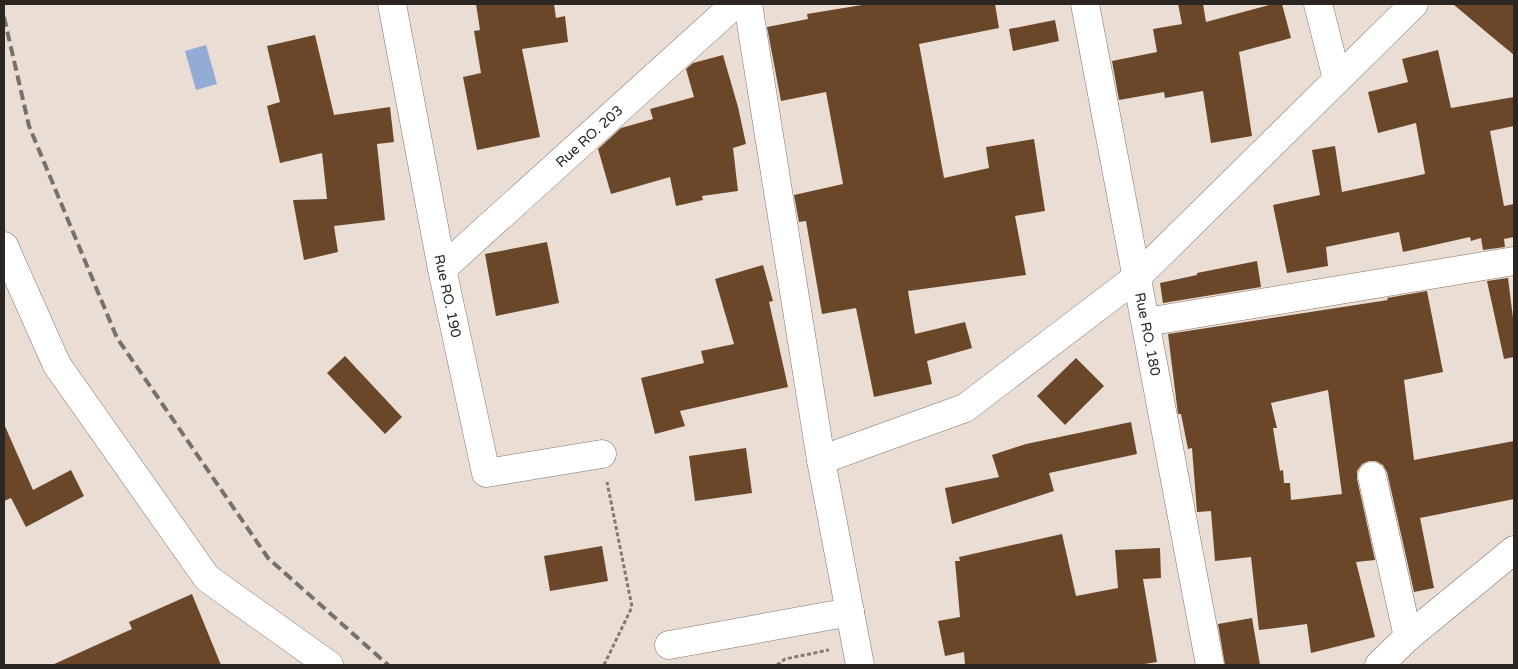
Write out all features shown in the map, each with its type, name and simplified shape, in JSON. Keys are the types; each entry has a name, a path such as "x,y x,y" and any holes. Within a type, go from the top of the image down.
{"street":[{"name":"Rue RO. 190","path":"392,4 442,269 486,473 602,454"},
{"name":"Rue RO. 203","path":"442,269 735,4"},
{"path":"748,4 821,460 858,655"},
{"name":"Rue RO. 180","path":"1085,4 1210,665"},
{"path":"1318,4 1337,79"},
{"path":"821,460 965,408 1137,277 1414,4"},
{"path":"4,246 57,365 207,578 329,665"},
{"path":"1146,322 1514,261"},
{"path":"1372,476 1408,637"},
{"path":"1379,665 1408,637 1514,550"},
{"path":"669,644 850,612"}],"path":[{"path":"602,454 632,607 604,665"},
{"path":"777,665 785,659 858,655"}],"water":[{"path":"206,45 217,84 196,90 185,51"}],"building":[{"path":"476,4 554,4 556,18 565,16 568,42 522,49 540,137 477,150 463,77 481,73 474,31 480,30"},
{"path":"868,4 995,4 999,28 919,44 944,178 989,168 986,147 1034,139 1045,211 1015,216 1026,275 908,291 915,334 965,322 972,348 927,361 932,384 874,397 856,308 822,314 806,221 799,222 794,195 843,184 826,92 781,101 767,27 808,19 807,14"},
{"path":"1178,4 1203,4 1206,22 1273,4 1282,4 1291,38 1239,52 1252,136 1211,143 1203,91 1165,98 1164,92 1119,100 1112,61 1157,52 1153,29 1182,24"},
{"path":"1453,4 1514,4 1514,55 1485,31"},
{"path":"1055,20 1059,41 1013,51 1009,29"},
{"path":"315,35 334,115 390,107 394,142 377,144 385,220 334,226 338,252 304,260 293,200 327,199 322,153 280,163 267,106 280,102 267,46"},
{"path":"1438,50 1451,108 1514,97 1514,126 1490,131 1504,206 1514,204 1514,237 1504,239 1505,247 1483,250 1481,238 1471,241 1470,237 1403,252 1399,232 1326,247 1328,266 1287,273 1273,205 1320,195 1312,150 1335,146 1342,192 1425,174 1416,123 1378,133 1368,92 1408,82 1402,59"},
{"path":"723,55 738,107 746,144 733,148 738,191 702,196 703,200 676,206 670,177 611,194 598,149 621,128 653,119 650,109 694,97 686,69 693,63"},
{"path":"547,242 559,303 496,316 485,254"},
{"path":"1257,261 1261,287 1163,303 1160,283 1197,275 1197,273"},
{"path":"763,265 773,301 769,302 788,387 680,411 685,426 655,434 641,378 704,363 701,351 734,344 715,279"},
{"path":"1508,278 1514,326 1514,357 1504,359 1487,281"},
{"path":"1427,291 1443,372 1404,380 1414,460 1514,441 1514,499 1420,518 1434,588 1414,592 1387,472 1383,465 1376,461 1362,464 1357,471 1357,479 1375,560 1356,562 1375,637 1311,653 1307,624 1259,630 1251,557 1215,561 1211,511 1197,512 1192,448 1188,449 1181,414 1178,414 1168,334 1388,300 1387,298","holes":["1328,390 1342,494 1291,500 1290,483 1284,483 1283,470 1280,471 1273,428 1277,428 1271,403"]},
{"path":"345,356 402,417 385,434 327,373"},
{"path":"1076,358 1104,386 1065,425 1037,396"},
{"path":"1131,422 1137,454 1049,473 1054,491 952,524 945,488 999,477 992,455 1026,444"},
{"path":"4,424 33,490 71,470 84,496 26,527 11,498 4,501"},
{"path":"746,448 752,493 695,501 689,456"},
{"path":"1062,534 1076,596 1118,588 1115,550 1160,548 1161,578 1143,579 1157,662 1138,665 965,665 964,652 945,656 938,621 960,617 955,561 960,561 959,557"},
{"path":"602,546 608,581 550,591 544,556"},
{"path":"192,594 221,665 52,665 132,629 129,622"},
{"path":"1252,618 1260,665 1225,665 1218,624"}],"railway":[{"path":"4,17 29,126 117,338 268,558 388,665"}]}
